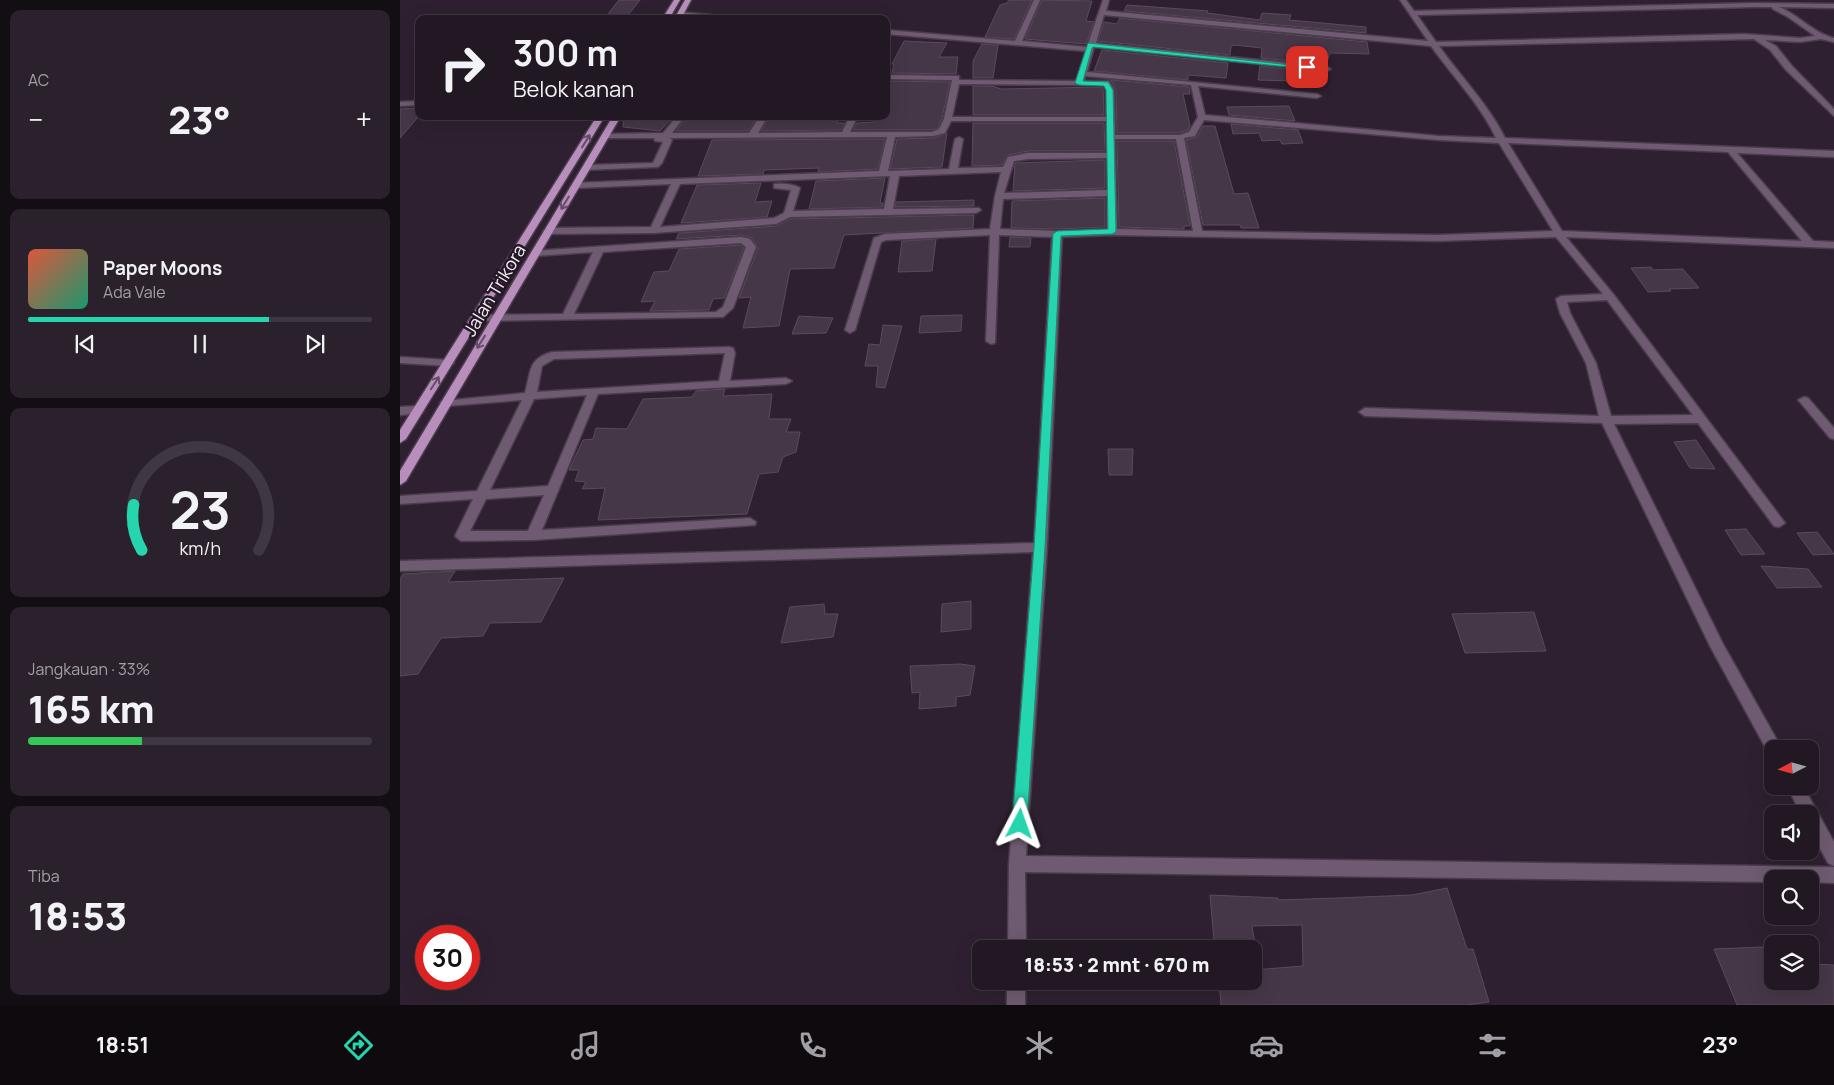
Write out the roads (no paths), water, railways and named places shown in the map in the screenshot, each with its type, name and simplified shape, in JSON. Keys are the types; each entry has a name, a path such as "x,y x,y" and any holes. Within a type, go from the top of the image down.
{"main road":[{"path":"668,15 677,0"},
{"path":"679,15 688,0"},
{"name":"Jalan Trikora","path":"400,439 600,120"},
{"name":"Jalan Trikora","path":"400,481 615,120"}],"street":[{"path":"1018,43 1037,0"},
{"path":"1079,83 1106,0"},
{"path":"1403,0 1454,73 1490,116 1560,234 1610,297 1779,523"},
{"path":"1413,13 1733,3 1834,6"},
{"path":"1755,5 1787,12 1820,37"},
{"path":"1102,13 1435,44 1753,36 1794,39 1820,37 1834,40"},
{"path":"890,32 1090,47 1327,69"},
{"path":"1753,36 1773,48 1789,68 1834,114"},
{"path":"1082,74 1318,96"},
{"path":"605,138 937,134 942,131 948,119 957,82 956,78 890,77"},
{"path":"957,82 1097,82 1108,86 1112,232"},
{"path":"1110,137 1180,137 1192,134 1202,117 1194,83"},
{"path":"400,104 415,104"},
{"path":"1202,117 1374,134 1439,138 1502,139 1834,154"},
{"path":"948,119 1110,119"},
{"path":"665,136 678,120"},
{"path":"752,135 761,120"},
{"path":"845,134 852,120"},
{"path":"883,174 891,137"},
{"path":"1180,137 1198,232"},
{"path":"587,168 654,165 658,163 668,140 605,138"},
{"path":"953,172 959,139"},
{"path":"1730,149 1810,244"},
{"path":"991,341 995,232 1000,196 1006,169 1011,159 1018,156 1111,156"},
{"path":"674,185 1006,169"},
{"path":"888,212 895,174"},
{"path":"548,231 654,230 765,223 783,219 788,214 796,188 794,186 576,184"},
{"path":"654,230 674,185"},
{"path":"1000,196 1110,193"},
{"path":"788,214 976,210"},
{"path":"850,330 877,240 884,237 995,232 1057,234 1198,232 1437,238 1560,234 1834,245"},
{"path":"1016,940 1017,864 1040,547 1057,234"},
{"path":"477,318 719,315 728,308 751,247 747,241 741,240 535,253"},
{"path":"567,318 599,249"},
{"path":"1610,297 1561,299 1565,313 1591,363 1606,420 1717,646 1769,740"},
{"path":"724,383 730,352 728,350 563,354 543,357 537,362 530,396 481,494 462,534 462,538 750,522"},
{"path":"400,360 448,363"},
{"path":"446,403 594,391 786,381"},
{"path":"533,535 594,391"},
{"path":"1804,400 1834,436"},
{"path":"400,411 418,410"},
{"path":"1365,412 1606,420 1702,419"},
{"path":"400,500 553,490"},
{"path":"400,566 1040,547"},
{"path":"1819,830 1834,858"},
{"path":"1017,864 1834,875"},
{"path":"1016,990 1016,1005"}]}
